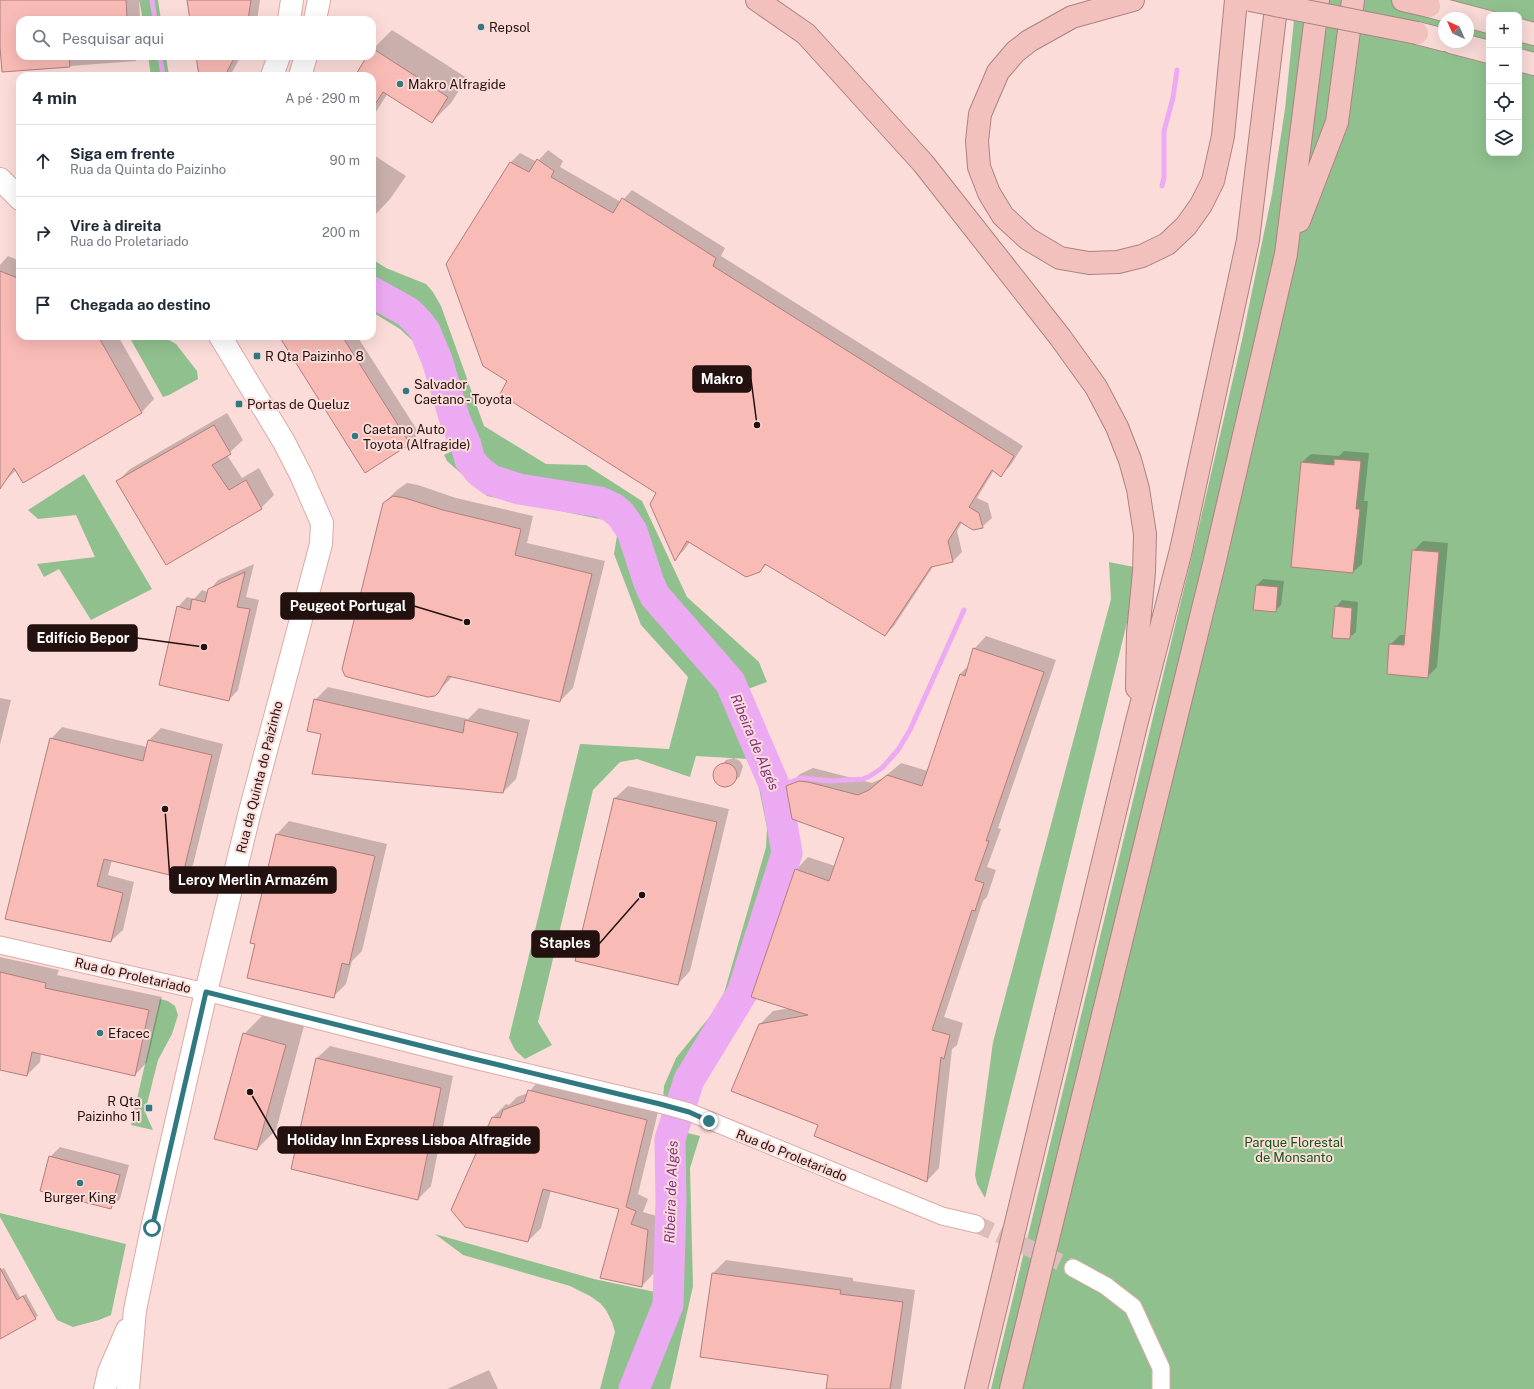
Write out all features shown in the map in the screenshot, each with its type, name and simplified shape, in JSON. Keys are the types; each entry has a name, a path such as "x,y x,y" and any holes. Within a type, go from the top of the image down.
{"highway":[{"path":"757,0 806,34 923,163 1060,337 1096,387 1117,427 1130,460 1138,489 1145,534 1144,572 1138,633 1136,725"},
{"path":"1133,0 1072,17 1029,41 1015,52 998,72 980,114 977,141 979,166 989,193 1002,216 1028,239 1060,258 1089,263 1118,262 1142,256 1167,244 1186,226 1202,205 1214,181 1223,136 1236,0"},
{"path":"1250,0 1417,33"},
{"path":"976,1389 1136,725 1181,550 1248,240 1277,0"},
{"path":"1011,1389 1215,556 1286,254 1318,0"},
{"path":"1286,254 1337,122 1353,0"},
{"path":"1403,0 1429,6"}],"main road":[{"path":"1429,6 1486,21"},
{"path":"1522,31 1534,34"},
{"path":"1417,33 1438,38"},
{"path":"1474,48 1486,51"},
{"path":"1522,61 1534,64"}],"street":[{"path":"290,16 292,0"},
{"path":"316,16 319,0"},
{"path":"273,72 278,60"},
{"path":"301,72 305,60"},
{"path":"0,179 16,195"},
{"name":"Rua da Quinta do Paizinho","path":"128,1389 135,1310 152,1228 206,992 249,815 321,544 322,523 300,475 284,442 222,340"},
{"name":"Rua do Proletariado","path":"0,945 206,992 689,1112 942,1216 976,1224"},
{"path":"1073,1268 1106,1286 1133,1307 1161,1368 1161,1389"},
{"name":"Rua da Quinta do Paizinho","path":"105,1389 109,1372 135,1310"}],"green space":[{"path":"139,0 158,0 160,16 142,16"},
{"name":"Parque Florestal de Monsanto","path":"1296,0 1534,0 1534,1389 991,1389 1195,543 1242,340 1272,194 1285,109"},
{"path":"149,60 167,60 168,72 150,72"},
{"path":"376,262 386,268 426,284 433,292 441,306 484,426 546,464 586,465 642,501 687,597 759,662 767,682 748,689 777,774 781,773 799,857 747,1008 709,1062 686,1099 679,1131 700,1136 690,1168 693,1286 670,1389 600,1389 615,1332 606,1310 600,1303 570,1286 463,1255 435,1234 594,1279 655,1292 657,1172 661,1171 661,1127 664,1086 676,1058 712,1014 724,993 766,847 767,828 755,768 748,759 696,756 690,777 637,759 620,762 593,790 538,1022 552,1045 525,1059 515,1050 509,1038 580,744 669,749 688,677 641,625 614,554 619,523 487,496 447,461 444,455 454,450 440,416 423,356 416,344 400,329 376,314"},
{"path":"131,340 169,340 176,344 197,371 198,379 163,397"},
{"path":"84,474 152,589 91,620 59,569 44,577 37,564 95,557 76,515 38,519 28,510"},
{"path":"1109,562 1134,567 1132,602 985,1198 977,1184 975,1175 993,1042 1111,599"},
{"path":"160,999 168,1001 175,1006 178,1015 172,1034 158,1060 145,1112 153,1130 131,1125"},
{"path":"0,1213 126,1244 111,1315 73,1327 57,1320 0,1217"}],"building":[{"path":"0,0 126,0 127,16 16,16 16,60 69,60 70,67 2,72 0,47"},
{"path":"187,0 251,0 249,16 189,16"},
{"name":"Makro Alfragide","path":"376,51 448,97 432,123 383,92 376,103 376,72 357,72 365,60 376,60"},
{"path":"197,60 233,60 227,72 198,72"},
{"path":"537,159 554,171 551,177 613,213 622,198 716,258 713,266 1014,456 1001,477 992,470 969,507 979,513 983,528 973,530 960,522 948,541 953,562 931,567 885,636 765,564 760,572 746,577 687,541 675,561 650,504 656,493 500,394 507,381 483,366 446,264 510,162 529,172"},
{"path":"0,271 16,277 16,340 100,340 142,413 23,483 14,468 0,489"},
{"path":"282,340 345,340 410,444 365,473"},
{"path":"214,425 231,454 212,465 229,490 246,480 262,509 166,565 116,481"},
{"path":"1334,459 1361,461 1356,509 1360,509 1353,573 1291,567 1301,462 1334,465"},
{"path":"393,496 521,529 515,555 592,574 560,702 448,676 439,692 435,696 428,697 345,676 342,669 383,503"},
{"path":"1412,550 1439,552 1428,678 1387,674 1389,644 1404,645"},
{"path":"245,572 237,607 250,609 229,701 159,685 177,606 190,610 192,599 205,602 208,589"},
{"path":"1256,585 1278,587 1276,612 1253,610"},
{"path":"1335,606 1352,608 1350,639 1332,638"},
{"path":"973,648 1044,672 986,841 989,841 975,880 984,883 975,911 972,910 932,1030 950,1035 944,1059 941,1057 927,1182 814,1136 818,1125 731,1091 759,1024 808,1015 751,997 795,869 829,881 844,838 792,819 786,786 799,781 808,782 858,795 869,790 887,775 922,786 960,674 965,676"},
{"path":"314,699 463,733 465,720 518,733 503,793 312,774 321,734 307,731"},
{"path":"50,738 143,761 148,740 212,755 182,878 104,859 97,886 123,893 111,942 5,919"},
{"path":"725,763 733,767 737,775 733,783 725,787 717,783 713,775 717,767"},
{"path":"614,798 717,822 678,985 575,961"},
{"path":"276,834 375,856 349,965 342,963 334,998 247,978 255,944 250,943"},
{"path":"0,972 46,983 45,988 149,1010 135,1076 32,1052 27,1076 0,1070"},
{"path":"243,1033 286,1045 257,1150 214,1139"},
{"path":"316,1058 441,1088 418,1200 291,1169"},
{"path":"528,1090 647,1120 626,1207 636,1211 631,1224 648,1230 642,1287 600,1278 619,1209 543,1189 528,1242 465,1227 451,1210 492,1117 500,1118 503,1110 524,1102"},
{"name":"Burger King","path":"49,1156 120,1175 111,1209 40,1191"},
{"path":"0,1268 17,1300 23,1296 36,1319 0,1339"},
{"path":"712,1273 841,1290 840,1294 903,1302 890,1389 826,1389 828,1375 700,1357"}],"waterway":[{"name":"Ribeira de Algés","path":"152,0 154,16"},
{"name":"Ribeira de Algés","path":"161,60 162,72"},
{"path":"1162,186 1164,177 1164,131 1173,98 1177,70"},
{"name":"Ribeira de Algés","path":"376,294 408,312 425,331 437,360 455,420 466,445 470,460 479,471 491,480 519,489 600,502 613,508 621,515 632,531 649,583 655,596 730,682 776,789 787,853 742,993 689,1080 670,1139 671,1201 668,1305 634,1389"},
{"path":"776,789 802,778 831,781 863,779 882,768 898,750 910,730 964,610"}],"tunnel":[{"path":"976,1224 1073,1268"}],"place":[{"name":"Repsol","path":"481,27"},
{"name":"Makro Alfragide","path":"400,84"},
{"name":"R Qta Paizinho 8","path":"257,356"},
{"name":"Salvador Caetano - Toyota","path":"406,391"},
{"name":"Portas de Queluz","path":"239,404"},
{"name":"Makro","path":"757,425"},
{"name":"Caetano Auto Toyota (Alfragide)","path":"355,436"},
{"name":"Peugeot Portugal","path":"467,622"},
{"name":"Edifício Bepor","path":"204,647"},
{"name":"Leroy Merlin Armazém","path":"165,809"},
{"name":"Staples","path":"642,895"},
{"name":"Efacec","path":"100,1033"},
{"name":"Holiday Inn Express Lisboa Alfragide","path":"250,1092"},
{"name":"R Qta Paizinho 11","path":"149,1108"},
{"name":"Burger King","path":"80,1183"}],"route":[{"path":"152,1228 206,992 660,1104 689,1112 709,1121"}]}
